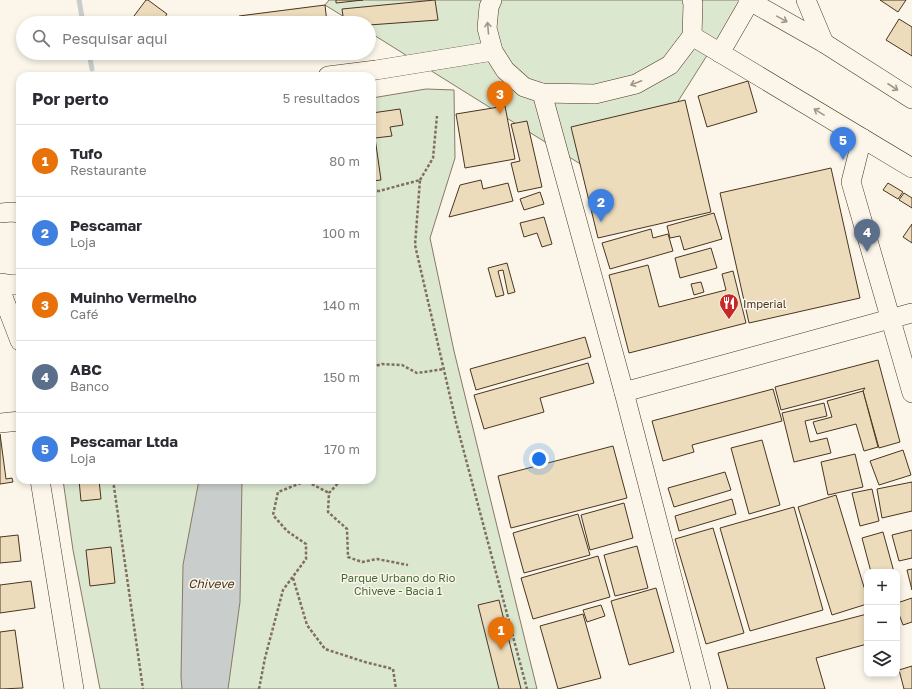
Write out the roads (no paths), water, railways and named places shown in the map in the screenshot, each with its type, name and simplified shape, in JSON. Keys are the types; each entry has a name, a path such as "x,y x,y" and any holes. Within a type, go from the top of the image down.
{"street":[{"path":"492,0 489,7 487,28 493,52 505,70 524,87 542,93 595,94 636,84 670,65 692,36 692,0"},
{"path":"806,0 824,43"},
{"path":"720,53 749,1 824,43 912,99"},
{"path":"692,36 912,168"},
{"path":"360,72 493,52"},
{"path":"542,93 624,392 702,689"},
{"path":"862,138 851,182 892,319 912,393"},
{"path":"0,213 16,212"},
{"path":"0,284 16,284"},
{"path":"0,289 16,327"},
{"path":"624,392 912,313"},
{"path":"0,423 16,421"},
{"path":"41,484 74,689"}],"water":[{"name":"Chiveve","path":"198,484 242,484 240,602 228,689 182,689 183,565"}],"waterway":[{"path":"79,0 82,16"},
{"path":"90,60 92,69"}],"place":[{"name":"Muinho Vermelho","path":"500,114"},
{"name":"Pescamar Ltda","path":"843,160"},
{"name":"Pescamar","path":"601,222"},
{"name":"ABC","path":"867,252"},
{"name":"Imperial","path":"729,320"},
{"name":"Tufo","path":"501,650"}],"park label":[{"name":"Parque Urbano do Rio Chiveve - Bacia 1","path":"398,583"}]}
